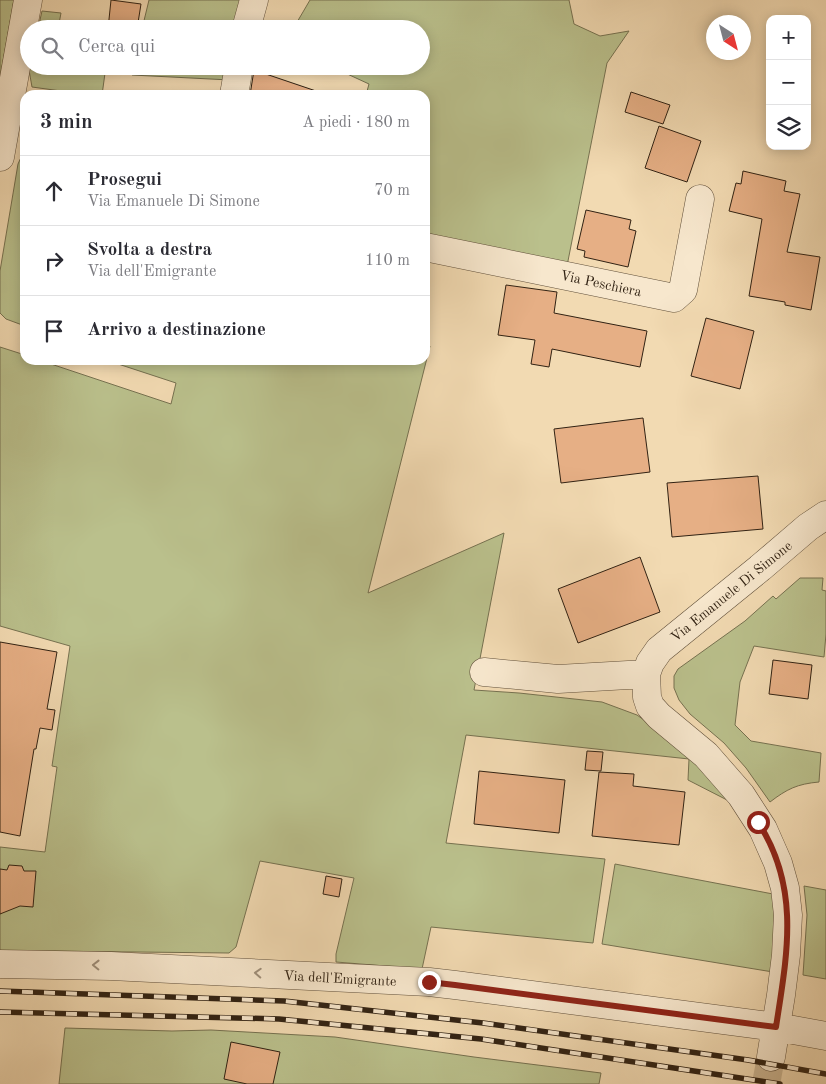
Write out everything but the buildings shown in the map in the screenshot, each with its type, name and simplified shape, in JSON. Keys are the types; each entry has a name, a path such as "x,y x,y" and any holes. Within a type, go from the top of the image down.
{"street":[{"path":"25,20 28,0"},
{"path":"248,20 254,0"},
{"path":"10,141 20,63"},
{"path":"235,90 237,75"},
{"name":"Via Peschiera","path":"430,248 674,298 683,290 700,199"},
{"name":"Via Emanuele Di Simone","path":"646,674 650,663 659,650 760,568 808,526 826,515"},
{"path":"484,672 558,679 646,674 647,697 650,706 659,716 706,755 741,795 763,829 778,864 785,888 788,915 786,955 771,1057"},
{"name":"Via dell'Emigrante","path":"0,964 111,966 429,982 776,1027 826,1036"}],"green space":[{"path":"0,0 14,0 0,78"},
{"path":"149,0 241,0 238,20 144,20"},
{"path":"310,0 569,0 574,24 600,36 629,31 607,63 567,266 430,237 430,90 367,90 369,84 350,75 430,75 430,20 298,20"},
{"path":"42,11 61,13 60,20 40,20"},
{"path":"30,75 105,75 103,90 54,90 32,87"},
{"path":"132,75 231,75 230,80"},
{"path":"20,160 20,324 6,319 0,313 0,271"},
{"path":"0,347 20,353 20,365 54,365 171,404 176,383 121,365 425,365 368,593 504,533 474,690 602,702 637,715 675,742 705,770 729,801 688,780 689,759 466,735 446,843 605,859 593,943 431,927 422,969 336,962 336,954 354,878 260,861 236,947 229,953 0,951 0,847 45,852 57,767 52,766 70,646 0,626"},
{"path":"800,578 823,578 822,590 826,591 824,657 754,646 740,682 735,725 751,741 821,753 819,782 793,788 770,802 746,768 724,743 690,714 679,700 674,688 674,676 678,669 745,621 773,596 776,599"},
{"path":"615,864 773,894 777,914 773,972 602,944"},
{"path":"804,886 826,890 826,979 803,975 807,915"},
{"path":"65,1028 172,1031 211,1030 335,1037 601,1073 599,1084 59,1084"}],"tunnel":[{"path":"766,1084 771,1057"}],"railway":[{"path":"0,991 284,1001 483,1023 748,1060 826,1074"},
{"path":"0,1012 279,1019 481,1039 780,1084"}],"route":[{"path":"429,982 776,1027 782,995 788,915 785,888 778,864 763,829 758,822"}]}
